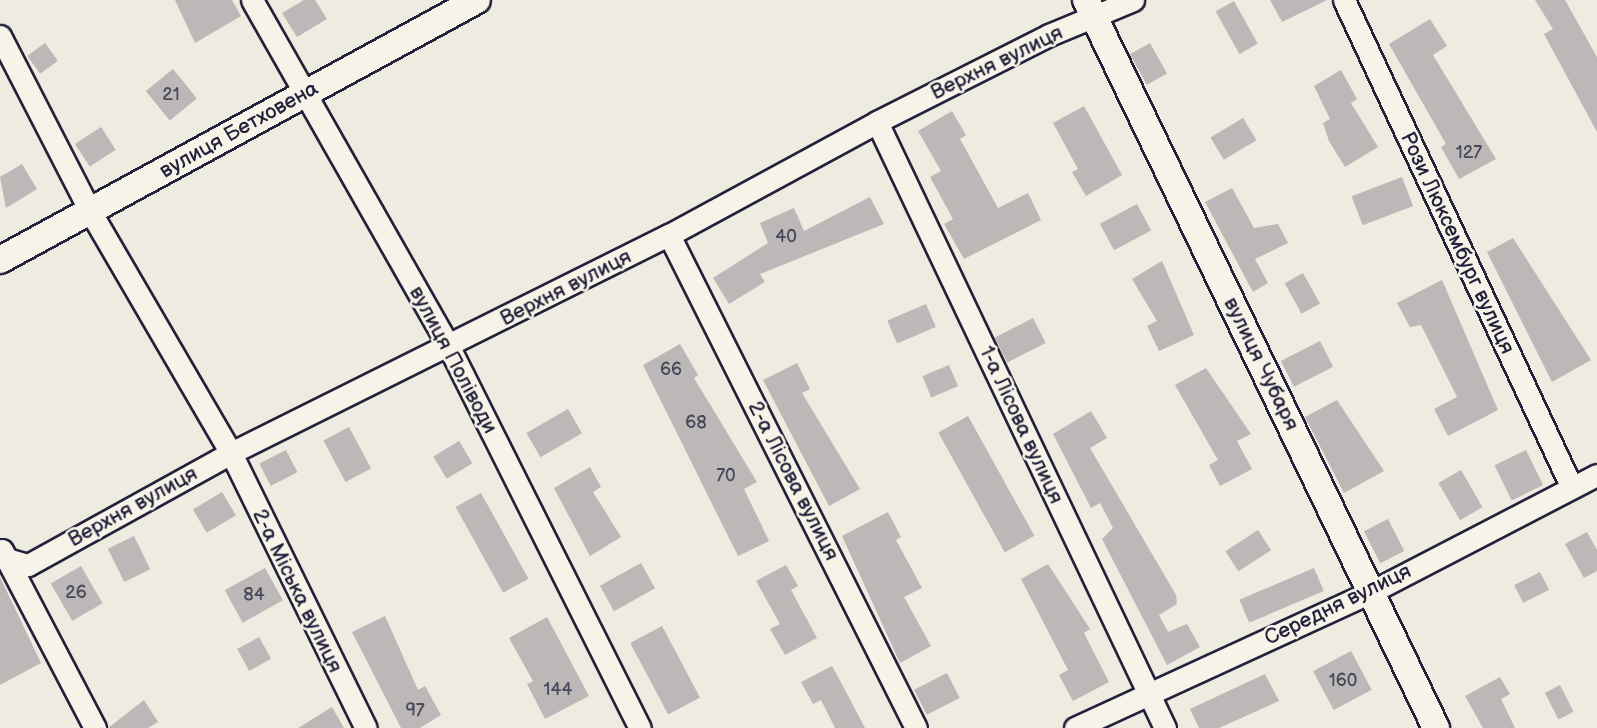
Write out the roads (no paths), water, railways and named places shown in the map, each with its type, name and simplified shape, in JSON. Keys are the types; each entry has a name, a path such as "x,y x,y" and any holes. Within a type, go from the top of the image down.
{"street":[{"name":"вулиця Поліводи","path":"252,0 302,96 449,348 640,728"},
{"name":"вулиця Бетховена","path":"0,260 477,0"},
{"name":"Верхня вулиця","path":"1,553 28,565 231,453 449,348 669,235 877,122 1048,35 1091,10 1133,0"},
{"name":"Рози Люксембург вулиця","path":"1344,0 1571,486"},
{"name":"вулиця Чубаря","path":"1091,10 1436,728"},
{"path":"0,36 90,211"},
{"name":"1-а Лісова вулиця","path":"877,122 1165,728"},
{"name":"2-а Міська вулиця","path":"90,211 231,453 366,728"},
{"name":"2-а Лісова вулиця","path":"669,235 916,728"},
{"name":"Середня вулиця","path":"1075,728 1371,592 1571,486 1597,475"},
{"path":"1,553 95,728"}]}
